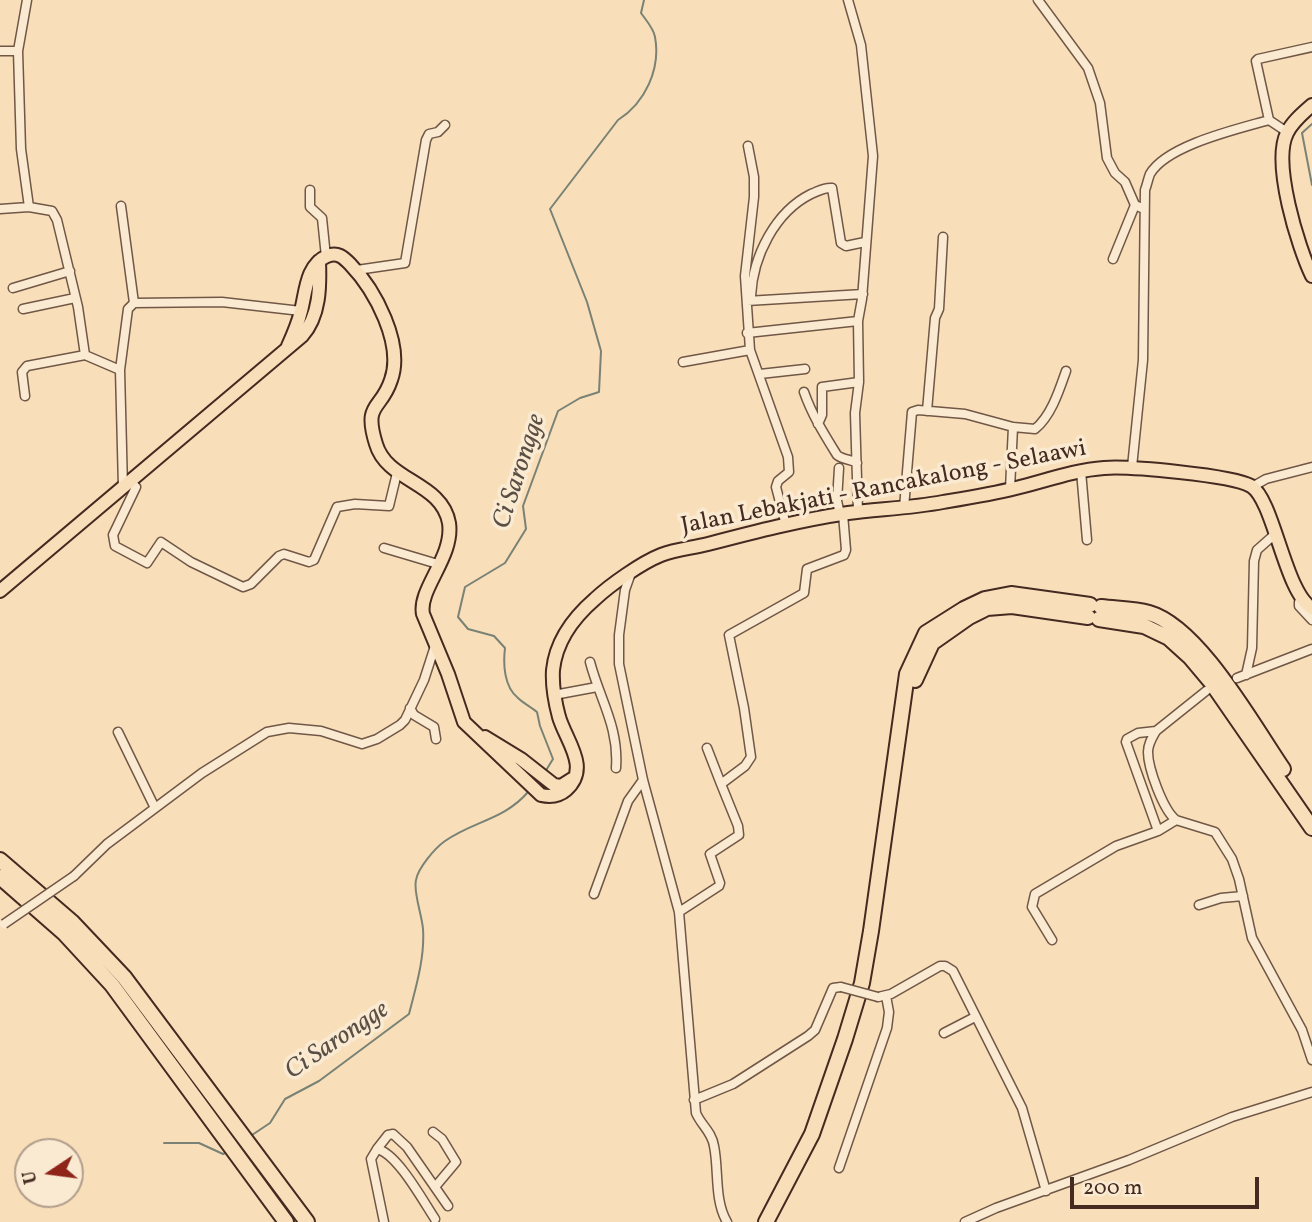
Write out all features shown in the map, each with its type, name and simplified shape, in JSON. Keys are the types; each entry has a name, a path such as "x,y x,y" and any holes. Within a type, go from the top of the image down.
{"highway":[{"path":"766,1222 812,1134 862,983 872,931 906,674 926,633 974,604 1011,594 1095,612 1144,626 1168,638 1190,657 1211,682 1312,828"},
{"path":"773,1222 820,1129 856,1030 879,932 916,677 932,643 986,608 1012,606 1151,614 1178,629 1200,651 1312,812"},
{"path":"0,860 72,922 124,977 307,1222"},
{"path":"0,877 64,933 112,985 286,1222"}],"main road":[{"path":"1312,105 1287,132 1282,155 1285,185 1297,241 1312,276"},
{"path":"288,346 301,311 311,271 323,259 337,255 342,257 357,270 380,308 393,347 393,374 390,384 373,408 371,423 378,451 397,473 429,492 443,506 449,532 441,565 422,608 464,722 531,788 547,796 559,795 572,784 576,776"},
{"path":"0,591 302,336 313,318 323,259"},
{"name":"Jalan Lebakjati - Rancakalong - Selaawi","path":"576,776 575,753 560,720 554,695 554,661 564,634 595,599 631,573 667,553 841,514 904,508 1010,489 1081,471 1132,467 1209,477 1252,486"},
{"path":"1252,486 1262,500 1274,535 1307,604"},
{"path":"477,736 492,741 554,785 561,786 576,776"}],"street":[{"path":"27,0 18,51 21,149 29,207"},
{"path":"848,0 861,45 873,156 859,321 859,382 855,413 858,512"},
{"path":"1038,0 1088,68 1100,103 1107,158 1115,173 1125,182 1135,205 1144,209"},
{"path":"1287,132 1269,120 1256,61 1312,47"},
{"path":"0,51 18,51"},
{"path":"1132,467 1143,360 1145,190 1151,173 1167,158 1205,139 1269,120"},
{"path":"357,270 405,263 426,140 429,134 438,132 445,125"},
{"path":"748,146 754,177 746,276 749,301"},
{"path":"786,525 776,487 778,481 789,472 788,457 750,350 747,333 752,285 764,243 786,212 797,201 824,188 830,187 833,191 841,243 846,246 865,242"},
{"path":"310,190 310,208 322,218 323,259"},
{"path":"1113,259 1135,205"},
{"path":"121,206 134,303"},
{"path":"0,209 29,207 49,209 55,214 70,271 85,355"},
{"path":"927,411 934,318 939,309 943,237"},
{"path":"13,288 70,271"},
{"path":"746,276 752,285"},
{"path":"749,301 863,294"},
{"path":"23,309 75,298"},
{"path":"301,311 222,302 134,303 128,309 120,370 127,485 136,487 116,528 113,541 115,546 148,563 160,542 191,562 243,587 251,584 284,554 309,562 314,560 337,507 355,504 389,506 397,473"},
{"path":"747,333 859,321"},
{"path":"683,362 750,350"},
{"path":"25,396 22,372 27,366 85,355 120,370"},
{"path":"760,374 805,369"},
{"path":"904,508 912,412 918,410 965,414 1031,430 1038,427 1058,395 1066,371"},
{"path":"818,424 822,415 822,387 859,382"},
{"path":"804,391 812,415 837,455 857,463"},
{"path":"1010,489 1013,427"},
{"path":"1252,486 1266,479 1312,467"},
{"path":"720,784 745,766 751,757 729,635 804,593 804,573 807,569 844,555 846,550 837,501 839,468"},
{"path":"1081,471 1087,540"},
{"path":"1274,535 1257,550 1254,561 1252,648 1241,676 1311,652"},
{"path":"384,548 441,565"},
{"path":"631,573 625,590 619,635 619,664 643,780 679,912 694,1100 697,1116 710,1132 714,1143 721,1207 727,1222"},
{"path":"1307,604 1299,606 1312,620"},
{"path":"2,926 74,876 107,844 202,773 267,732 289,728 321,731 365,744 400,725 425,680 436,643"},
{"path":"590,662 616,737 616,768"},
{"path":"554,695 597,687"},
{"path":"1206,691 1156,731 1149,744 1149,762 1168,812 1176,820 1217,834 1232,859 1252,938 1302,1030 1312,1060"},
{"path":"411,708 414,715 434,727 436,739"},
{"path":"1156,731 1138,733 1127,739 1126,743 1158,831"},
{"path":"118,732 155,808"},
{"path":"679,912 719,886 710,854 739,835 738,826 707,748"},
{"path":"594,894 628,801 643,780"},
{"path":"1052,940 1032,906 1035,894 1116,846 1158,831 1176,820"},
{"path":"1199,905 1221,898 1243,896"},
{"path":"694,1100 733,1084 808,1036 815,1030 833,988 841,987 882,997 945,965 953,971 1022,1108 1046,1191"},
{"path":"839,1168 887,1028 889,1012 882,997"},
{"path":"944,1033 975,1017"},
{"path":"965,1222 996,1208 1129,1160 1232,1117 1312,1091"},
{"path":"433,1132 442,1139 456,1162 435,1187"},
{"path":"384,1222 371,1159 388,1135 393,1134 407,1147 448,1206"},
{"path":"377,1149 385,1151 403,1172 435,1219"},
{"path":"403,1172 417,1161"}],"waterway":[{"name":"Ci Sarongge","path":"545,772 553,759 537,712 520,700 507,682 505,648 494,636 468,629 458,617 465,587 505,563 526,529 523,506 558,411 580,398 599,392 601,351 587,302 550,209 618,120 636,104 649,84 656,61 656,49 653,31 641,13 644,0"},
{"path":"1312,124 1302,133 1312,185"},
{"name":"Ci Sarongge","path":"252,1135 270,1123 285,1099 319,1081 409,1014 423,950 423,929 415,885 417,875 432,853 445,841 499,815 528,792"},
{"name":"Ci Sarongge","path":"164,1143 199,1143 223,1154 227,1152"}]}
